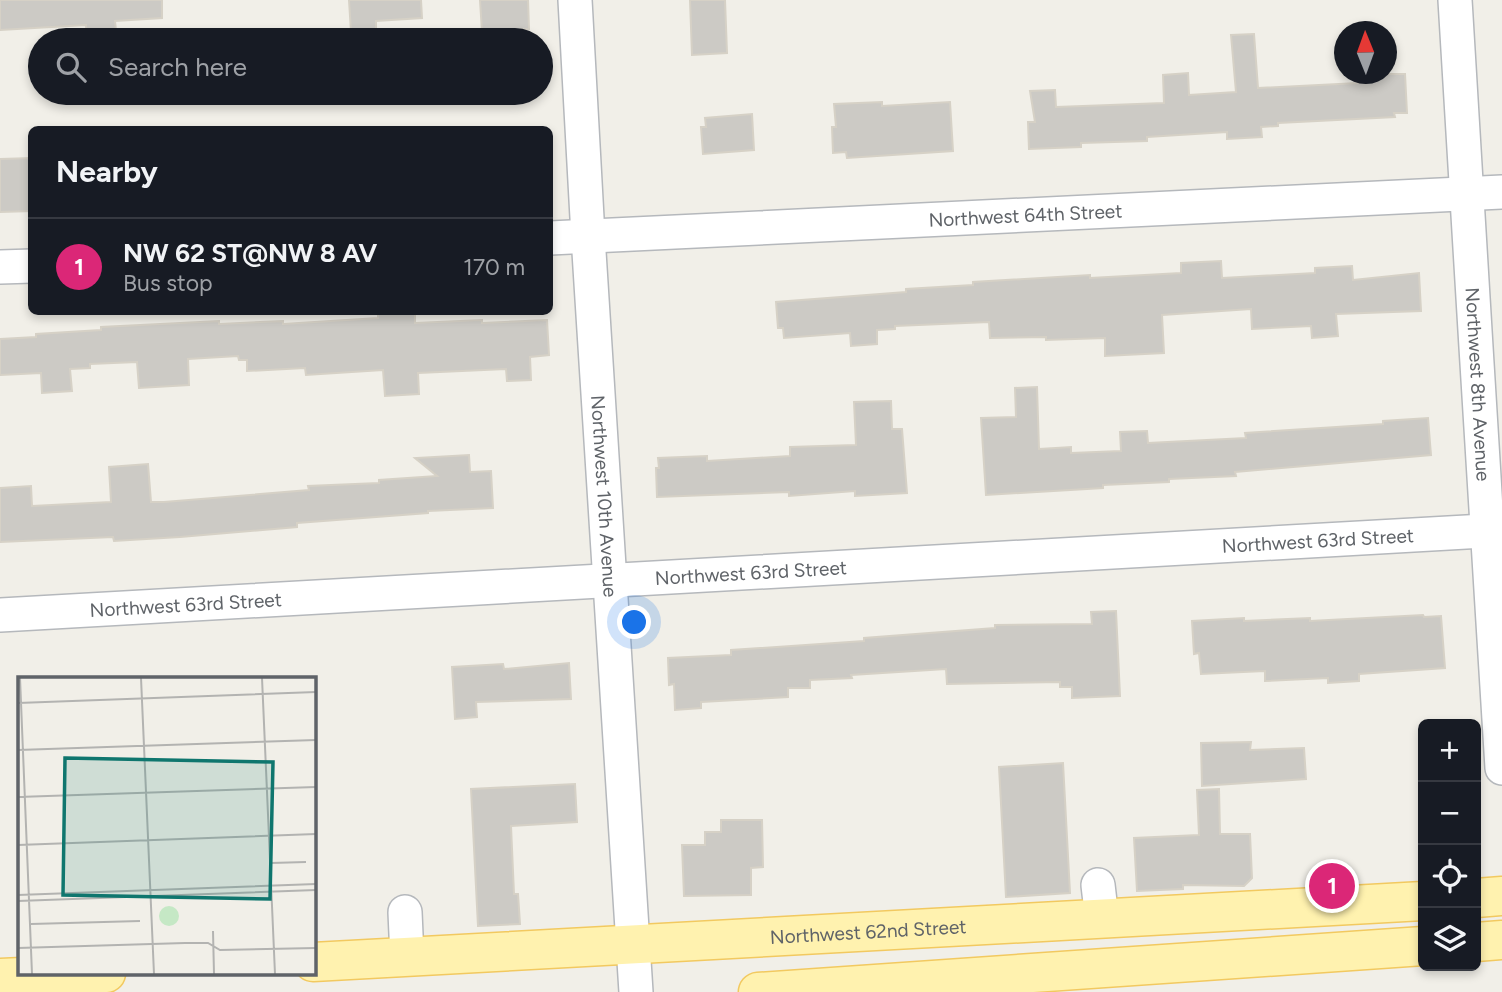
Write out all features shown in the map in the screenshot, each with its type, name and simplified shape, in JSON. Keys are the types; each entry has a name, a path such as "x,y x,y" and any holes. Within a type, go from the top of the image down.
{"main road":[{"path":"1481,898 1502,896"},
{"name":"Northwest 62nd Street","path":"315,962 634,945 1100,902 1418,901"},
{"path":"1481,942 1502,940"},
{"path":"758,992 1418,946"},
{"path":"0,978 85,974"}],"street":[{"name":"Northwest 10th Avenue","path":"576,0 588,236 636,992"},
{"name":"Northwest 8th Avenue","path":"1455,0 1494,531 1502,768"},
{"name":"Northwest 64th Street","path":"553,238 1502,192"},
{"path":"0,267 28,266"},
{"name":"Northwest 63rd Street","path":"0,615 1494,531"},
{"path":"405,912 407,957"}],"building":[{"path":"0,0 162,0 162,18 115,21 116,28 86,28 86,25 0,30"},
{"path":"349,0 421,0 422,18 376,21 376,28 351,28"},
{"path":"480,0 528,0 529,28 482,28"},
{"path":"690,0 725,0 727,53 692,55"},
{"path":"1254,34 1258,88 1397,84 1397,74 1405,74 1407,113 1394,113 1395,117 1278,123 1278,126 1261,127 1262,137 1227,139 1227,132 1147,137 1147,141 1081,143 1081,147 1029,149 1028,122 1035,122 1030,91 1055,90 1056,107 1164,103 1163,75 1188,73 1189,95 1236,92 1231,35"},
{"path":"882,102 882,106 950,102 953,151 847,158 846,152 833,153 832,127 836,127 834,104"},
{"path":"752,114 754,150 703,154 701,127 706,127 705,118"},
{"path":"28,158 28,211 0,212 0,159"},
{"path":"1221,261 1222,278 1315,273 1315,268 1352,266 1353,280 1419,273 1421,311 1336,314 1338,336 1312,338 1311,326 1252,329 1251,309 1162,315 1164,353 1105,356 1105,338 990,338 989,322 895,326 895,329 877,330 877,344 851,346 850,333 784,338 783,328 778,328 776,302 906,292 906,289 973,285 973,282 1181,273 1181,263"},
{"path":"378,315 415,315 415,323 547,320 549,355 530,357 531,380 507,381 506,369 418,373 419,394 385,396 383,370 306,375 305,368 247,371 247,360 239,360 238,356 188,359 189,385 139,388 137,362 90,364 90,368 70,369 72,391 42,393 41,373 0,375 0,339 101,330 101,327 219,321 219,324 283,321 283,324 378,318"},
{"path":"1037,387 1039,449 1071,447 1071,453 1121,451 1120,432 1147,431 1148,443 1246,438 1245,433 1383,424 1383,421 1428,418 1431,455 1235,472 1236,476 1103,485 1103,488 986,495 981,418 1016,417 1015,388"},
{"path":"891,401 892,429 902,429 907,493 855,496 855,491 789,496 789,492 657,497 658,458 707,456 707,461 790,456 790,447 856,445 854,402"},
{"path":"469,455 470,472 491,471 493,508 297,523 297,527 180,537 114,541 113,537 0,542 0,488 31,486 32,506 111,502 109,467 148,464 151,502 164,502 309,490 308,486 379,483 379,480 437,476 415,458"},
{"path":"1116,611 1120,696 1072,698 1072,687 1060,687 1060,682 947,684 946,669 810,680 810,688 788,688 788,697 701,702 701,708 675,710 674,684 669,685 668,658 731,655 731,650 864,641 864,638 995,628 995,625 1092,624 1091,612"},
{"path":"1441,616 1445,668 1359,674 1359,681 1328,683 1328,678 1265,681 1265,671 1201,674 1199,653 1194,654 1192,621 1310,618 1310,621"},
{"path":"569,663 571,699 476,702 477,717 455,719 452,667 503,664 504,669"},
{"path":"1251,742 1250,750 1304,748 1306,779 1202,786 1201,743"},
{"path":"1063,763 1070,893 1006,897 999,767"},
{"path":"575,784 577,822 511,826 514,894 518,894 520,924 478,926 471,789"},
{"path":"1219,789 1220,834 1250,834 1252,878 1244,886 1183,885 1183,889 1137,891 1134,838 1199,835 1197,790"},
{"path":"721,820 762,820 763,867 751,868 751,895 684,896 682,845 705,845 705,832 721,832"}],"place":[{"name":"NW 62 ST@NW 8 AV","path":"1332,886"}]}
